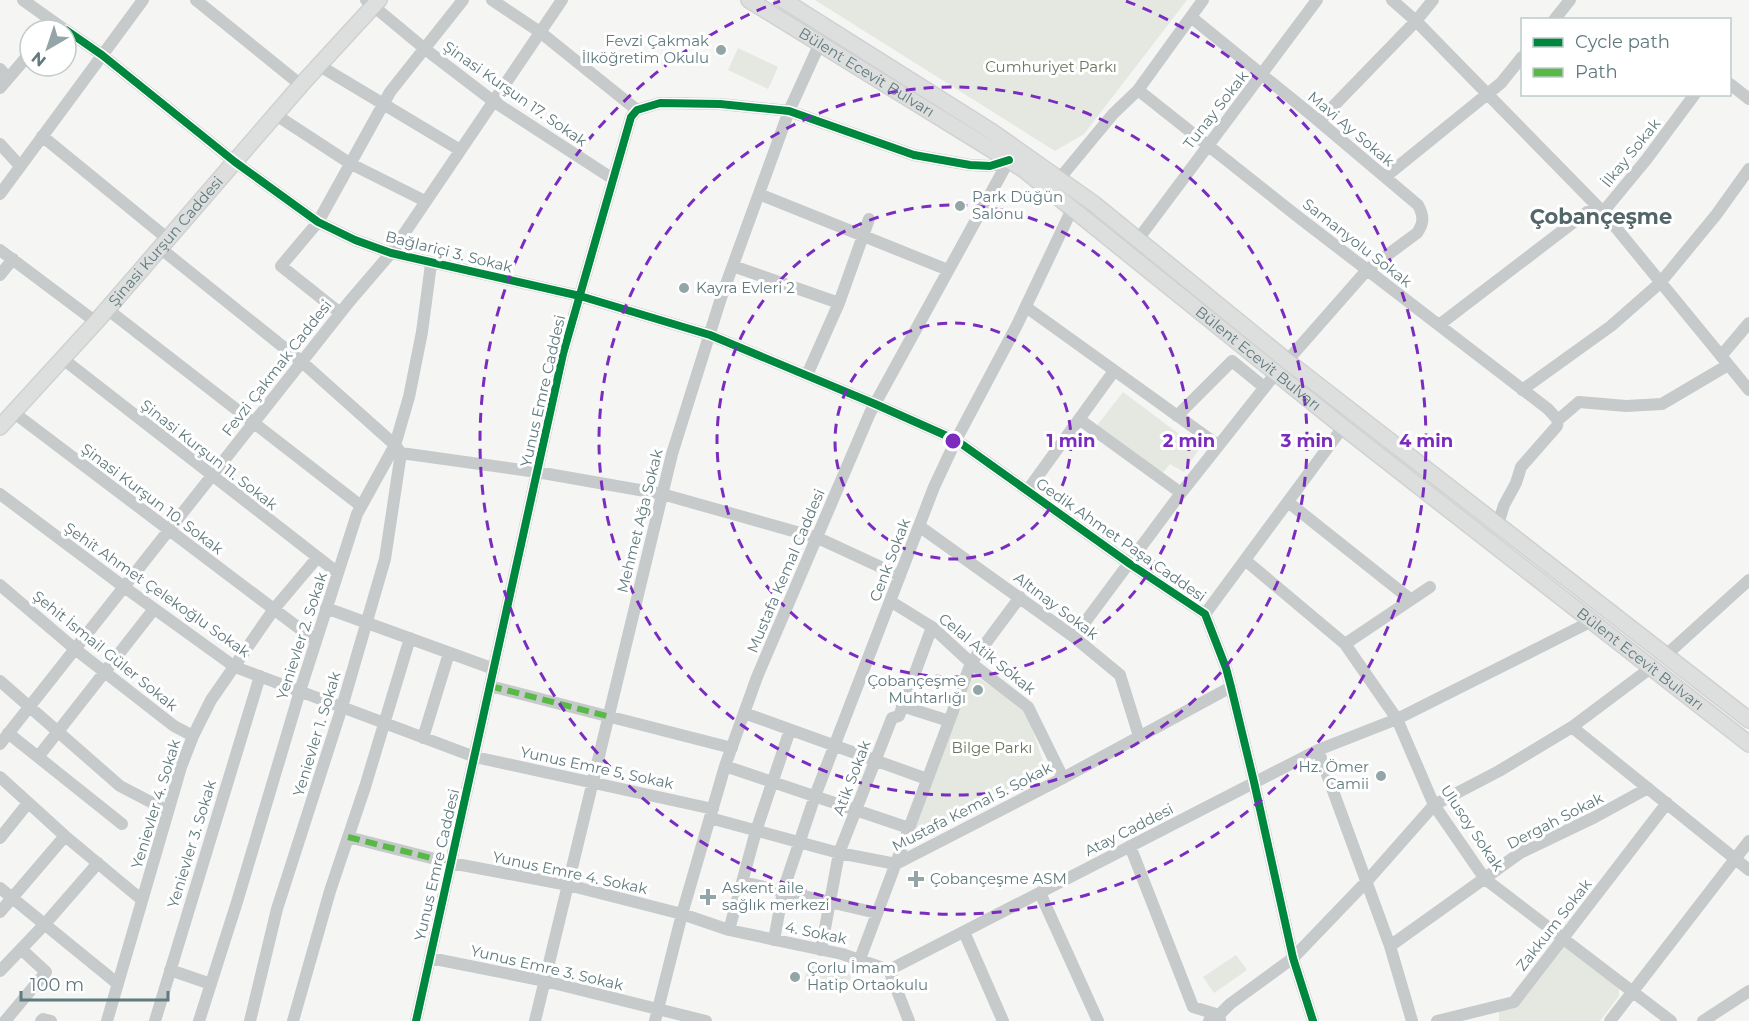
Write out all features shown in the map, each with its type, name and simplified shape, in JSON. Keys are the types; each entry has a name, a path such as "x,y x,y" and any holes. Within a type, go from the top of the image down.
{"main road":[{"name":"Bülent Ecevit Bulvarı","path":"749,0 1013,154 1060,178 1139,238 1287,361 1749,720"},
{"name":"Bülent Ecevit Bulvarı","path":"783,0 1013,154 1023,169 1343,427 1749,744"},
{"name":"Şinasi Kurşun Caddesi","path":"0,427 96,322 320,66 373,2"},
{"path":"1023,169 1060,178 1072,207"},
{"path":"1072,207 1081,194"}],"street":[{"name":"Bağlariçi 3. Sokak","path":"22,0 46,18"},
{"path":"0,194 143,0"},
{"path":"196,0 301,85"},
{"path":"340,313 281,266 318,222 390,92 463,0"},
{"path":"492,0 540,32 636,110 660,103 720,104 789,111 914,155 970,165 990,166 1013,154"},
{"name":"Fevzi Çakmak Caddesi","path":"4,739 340,313 391,253 562,0"},
{"path":"1060,178 1113,114 1138,90 1203,0"},
{"name":"Tunay Sokak","path":"1139,238 1317,0"},
{"path":"1392,0 1416,21 1603,212 1749,390"},
{"path":"1318,120 1416,21 1433,0"},
{"path":"1556,18 1570,0"},
{"name":"Şinasi Kurşun 17. Sokak","path":"373,2 425,49 493,101 613,179"},
{"name":"Mavi Ay Sokak","path":"1191,17 1418,205 1424,216 1422,226 1417,233 1367,270"},
{"name":"Bağlariçi 3. Sokak","path":"78,40 102,55 236,162 318,222 355,240 431,264 580,296 710,335 875,404"},
{"name":"Mehmet Ağa Sokak","path":"535,1021 672,454 759,194 789,111 820,43"},
{"path":"1385,177 1501,83 1521,58"},
{"path":"3,78 18,64"},
{"path":"320,66 460,150"},
{"path":"1731,85 1749,99"},
{"name":"Samanyolu Sokak","path":"1138,90 1548,409 1558,420"},
{"name":"İlkay Sokak","path":"1603,212 1646,160 1694,96"},
{"name":"Yunus Emre Caddesi","path":"416,1021 563,354 631,117 636,110"},
{"path":"276,115 351,164 425,201"},
{"path":"42,136 302,362 398,449 662,494 818,538 900,576"},
{"path":"0,144 20,166"},
{"name":"Mustafa Kemal Caddesi","path":"656,1015 682,914 725,766 757,677 875,404 1013,154"},
{"path":"1522,390 1611,326 1660,283 1716,215 1749,170"},
{"path":"759,194 948,270"},
{"name":"Cenk Sokak","path":"774,940 783,891 815,796 919,526 956,440 1026,307 1072,207"},
{"path":"1438,325 1587,212 1603,212"},
{"path":"807,375 839,303 869,219"},
{"path":"0,250 96,322"},
{"path":"0,275 13,259"},
{"name":"Yenievler 2. Sokak","path":"199,1021 357,514 398,449 422,332 431,264"},
{"path":"734,266 839,303"},
{"path":"1287,361 1367,270"},
{"path":"1026,307 1218,445"},
{"path":"107,309 361,506"},
{"path":"1498,524 1521,467 1557,426 1558,420 1579,402 1626,406 1662,404 1724,360 1749,323"},
{"name":"Şinasi Kurşun 11. Sokak","path":"63,359 338,573"},
{"path":"1177,416 1232,361 1264,387"},
{"path":"1027,491 1114,371"},
{"path":"1074,637 1181,493 1276,373"},
{"name":"Gedik Ahmet Paşa Caddesi","path":"875,404 956,440 1130,564 1205,614 1226,668 1293,958 1313,1021"},
{"name":"Şinasi Kurşun 10. Sokak","path":"13,412 316,641"},
{"path":"1079,419 1181,493"},
{"path":"1205,614 1343,427"},
{"name":"Yenievler 1. Sokak","path":"250,1021 277,909 342,707 385,559 398,449"},
{"name":"Şehit Ahmet Çelekoğlu Sokak","path":"0,494 235,667 475,757"},
{"path":"1288,501 1410,599"},
{"name":"Altınay Sokak","path":"919,526 1074,637 1120,675 1139,736"},
{"name":"Yenievler 4. Sokak","path":"109,1021 168,811 193,736 211,700 274,609 317,558"},
{"name":"Ulusoy Sokak","path":"1245,560 1345,644 1397,719 1434,805 1485,879 1671,1021"},
{"path":"1665,656 1749,580"},
{"name":"Şehit İsmail Güler Sokak","path":"0,585 104,672 174,726 193,736"},
{"path":"1345,644 1430,587"},
{"path":"860,959 970,663 1020,597"},
{"name":"Celal Atik Sokak","path":"891,601 932,627 970,663 1028,707 1063,778"},
{"path":"326,608 494,669"},
{"path":"38,757 154,609"},
{"name":"Atay Caddesi","path":"889,970 1318,750 1397,719 1592,621"},
{"name":"Atik Sokak","path":"821,950 839,853 892,718 899,716 932,627"},
{"path":"293,1021 330,891 410,638"},
{"path":"423,738 449,653"},
{"path":"1130,846 1193,1007 1216,1019 1230,1004 1293,958 1367,881 1434,805 1499,771 1572,727 1652,667"},
{"name":"Yenievler 3. Sokak","path":"155,1021 260,676"},
{"path":"0,681 120,786 168,811"},
{"path":"490,686 732,748"},
{"name":"Mustafa Kemal 5. Sokak","path":"712,814 756,831 839,853 896,864 1063,778 1231,687"},
{"path":"902,706 949,721"},
{"path":"744,713 927,779"},
{"path":"1572,727 1749,870"},
{"path":"729,930 756,831 790,730"},
{"path":"4,739 38,757 122,824"},
{"path":"1318,750 1390,946 1412,1021"},
{"name":"Yunus Emre 5. Sokak","path":"475,757 593,782 712,814"},
{"path":"725,766 909,828"},
{"path":"0,777 65,836 142,900"},
{"name":"Dergah Sokak","path":"1390,946 1520,853 1595,817 1648,788"},
{"path":"0,838 28,803"},
{"name":"Zakkum Sokak","path":"1437,1021 1514,1002 1667,803"},
{"path":"0,912 65,836"},
{"name":"Yunus Emre 4. Sokak","path":"348,837 451,863 568,885 682,914"},
{"path":"1610,1021 1749,841"},
{"path":"0,971 98,863"},
{"path":"743,882 877,913"},
{"path":"0,888 118,984"},
{"path":"1040,892 1098,1021"},
{"name":"4. Sokak","path":"682,914 729,930 860,959 889,970"},
{"path":"964,932 1003,1021"},
{"path":"5,1021 46,972 21,949"},
{"name":"Yunus Emre 3. Sokak","path":"430,958 545,981 656,1015 706,1021"},
{"path":"170,970 211,984"},
{"path":"889,970 905,1020"},
{"path":"1703,1021 1749,991"},
{"path":"41,1021 43,1019 51,1021"}],"green space":[{"name":"Cumhuriyet Parkı","path":"815,0 1187,0 1084,134 1055,151"},
{"path":"738,48 778,67 768,89 728,70"},
{"path":"1123,392 1199,449 1184,472 1170,464 1160,476 1095,428"},
{"name":"Bilge Parkı","path":"979,678 1026,710 1044,770 909,841 970,680"},
{"path":"1563,945 1619,988 1619,996 1600,1021 1499,1021 1499,1011"},
{"path":"1236,955 1247,970 1214,993 1203,977"},
{"path":"809,961 852,972 847,992 804,981"}],"marked path":[{"path":"490,686 607,716"},
{"path":"348,837 451,863"}],"cycle path":[{"path":"78,38 235,162 318,222 355,240 391,253 580,296 710,335 875,404 956,440 1130,564 1205,614 1226,668 1293,958 1313,1021"},
{"path":"416,1021 563,354 631,117 637,110 660,103 720,104 789,111 914,155 970,165 990,166 1009,160"}],"place":[{"name":"Fevzi Çakmak İlköğretim Okulu","path":"721,50"},
{"name":"Park Düğün Salonu","path":"960,206"},
{"name":"Kayra Evleri 2","path":"684,288"},
{"name":"Çobançeşme Muhtarlığı","path":"978,690"},
{"name":"Hz. Ömer Camii","path":"1381,776"},
{"name":"Çobançeşme ASM","path":"916,879"},
{"name":"Askent aile sağlık merkezi","path":"708,897"},
{"name":"Çorlu İmam Hatip Ortaokulu","path":"795,977"}],"district":[{"name":"Çobançeşme","path":"1601,217"}]}
